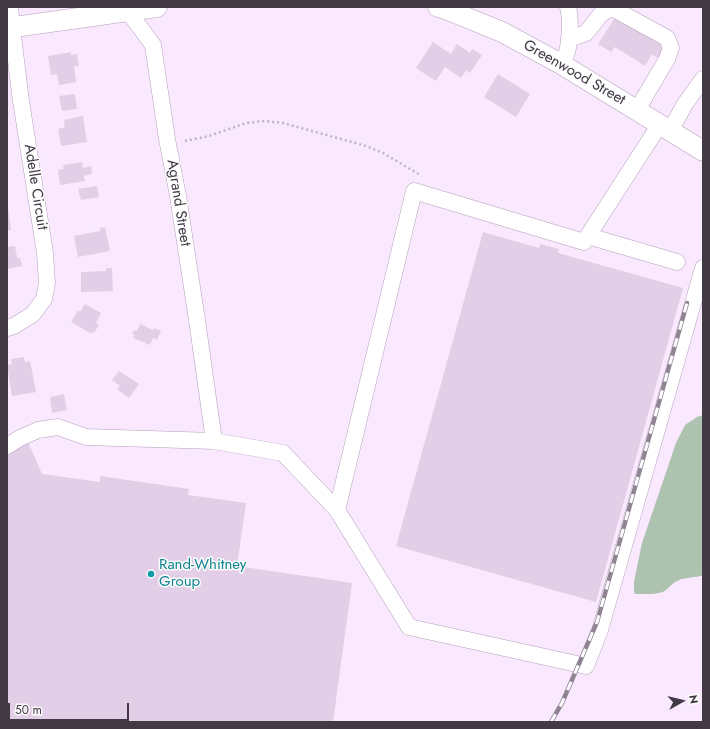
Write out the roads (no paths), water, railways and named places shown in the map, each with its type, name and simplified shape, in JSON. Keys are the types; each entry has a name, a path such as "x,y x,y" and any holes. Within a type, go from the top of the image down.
{"main road":[{"path":"9,28 126,9 157,7"},
{"name":"Greenwood Street","path":"438,7 502,32 561,64 703,151"}],"street":[{"name":"Adelle Circuit","path":"7,328 14,326 33,314 44,299 47,283 45,254 9,28 10,7"},
{"path":"561,64 567,53 569,39 570,13 568,7"},
{"path":"569,39 586,33 601,14 612,8 667,38 671,48 667,59 637,110"},
{"name":"Agrand Street","path":"126,9 153,45 214,441"},
{"path":"336,510 414,191 584,242 665,127 685,104 703,79"},
{"path":"588,236 677,262"},
{"path":"7,446 38,430 58,428 86,437 214,441 283,453 336,510 409,627 586,666 600,630 703,268"}],"railway":[{"path":"551,722 562,703 597,622 687,303"}],"place":[{"name":"Rand-Whitney Group","path":"151,574"}]}
